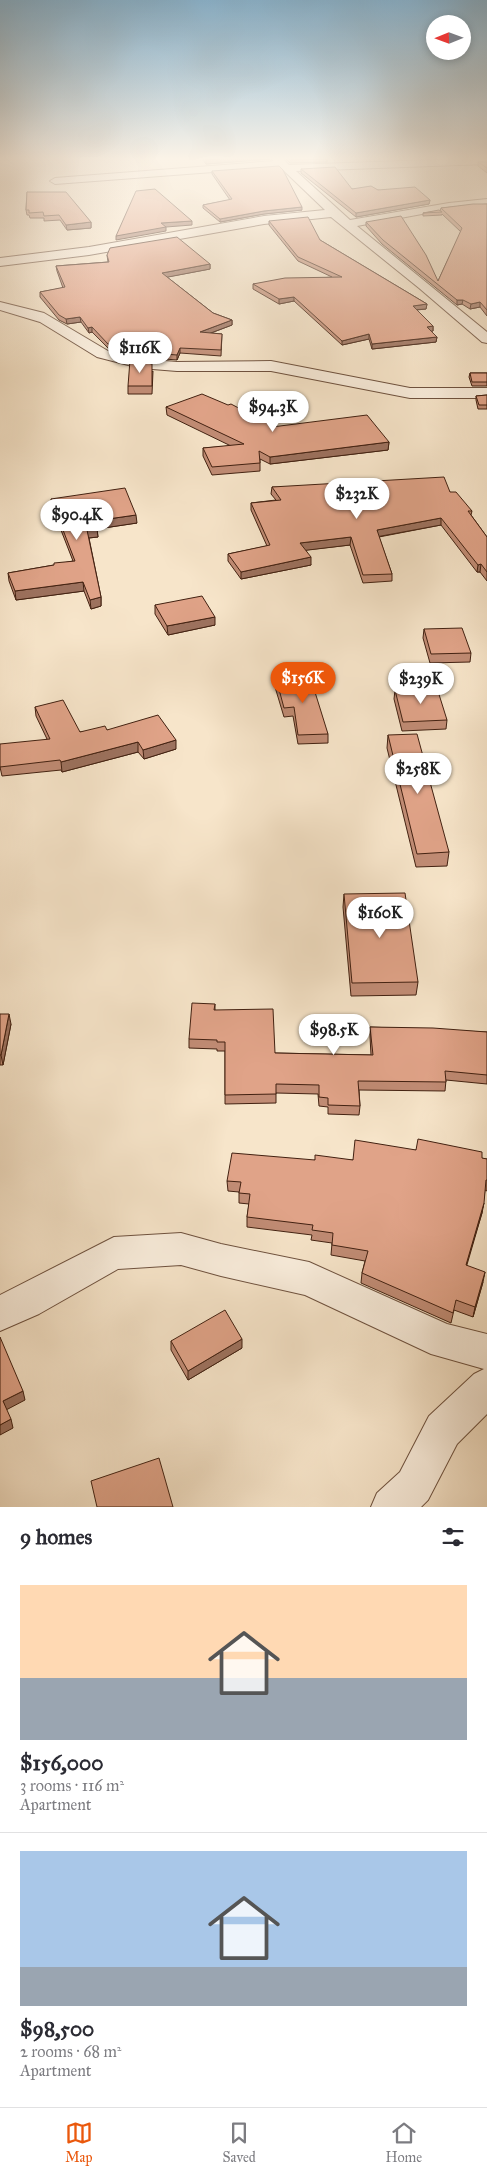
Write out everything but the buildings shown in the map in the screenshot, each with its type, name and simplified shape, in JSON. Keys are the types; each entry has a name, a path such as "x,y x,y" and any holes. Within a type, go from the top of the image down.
{"street":[{"path":"0,262 89,251 217,228"},
{"path":"352,228 424,285 487,339"},
{"path":"0,306 38,316 51,322 72,338 107,356 135,363 161,365 252,364 410,393 487,393"},
{"path":"0,1313 26,1302 114,1253 181,1249 309,1279 444,1341 487,1352"},
{"path":"391,1507 414,1486 443,1430 487,1387"}]}
